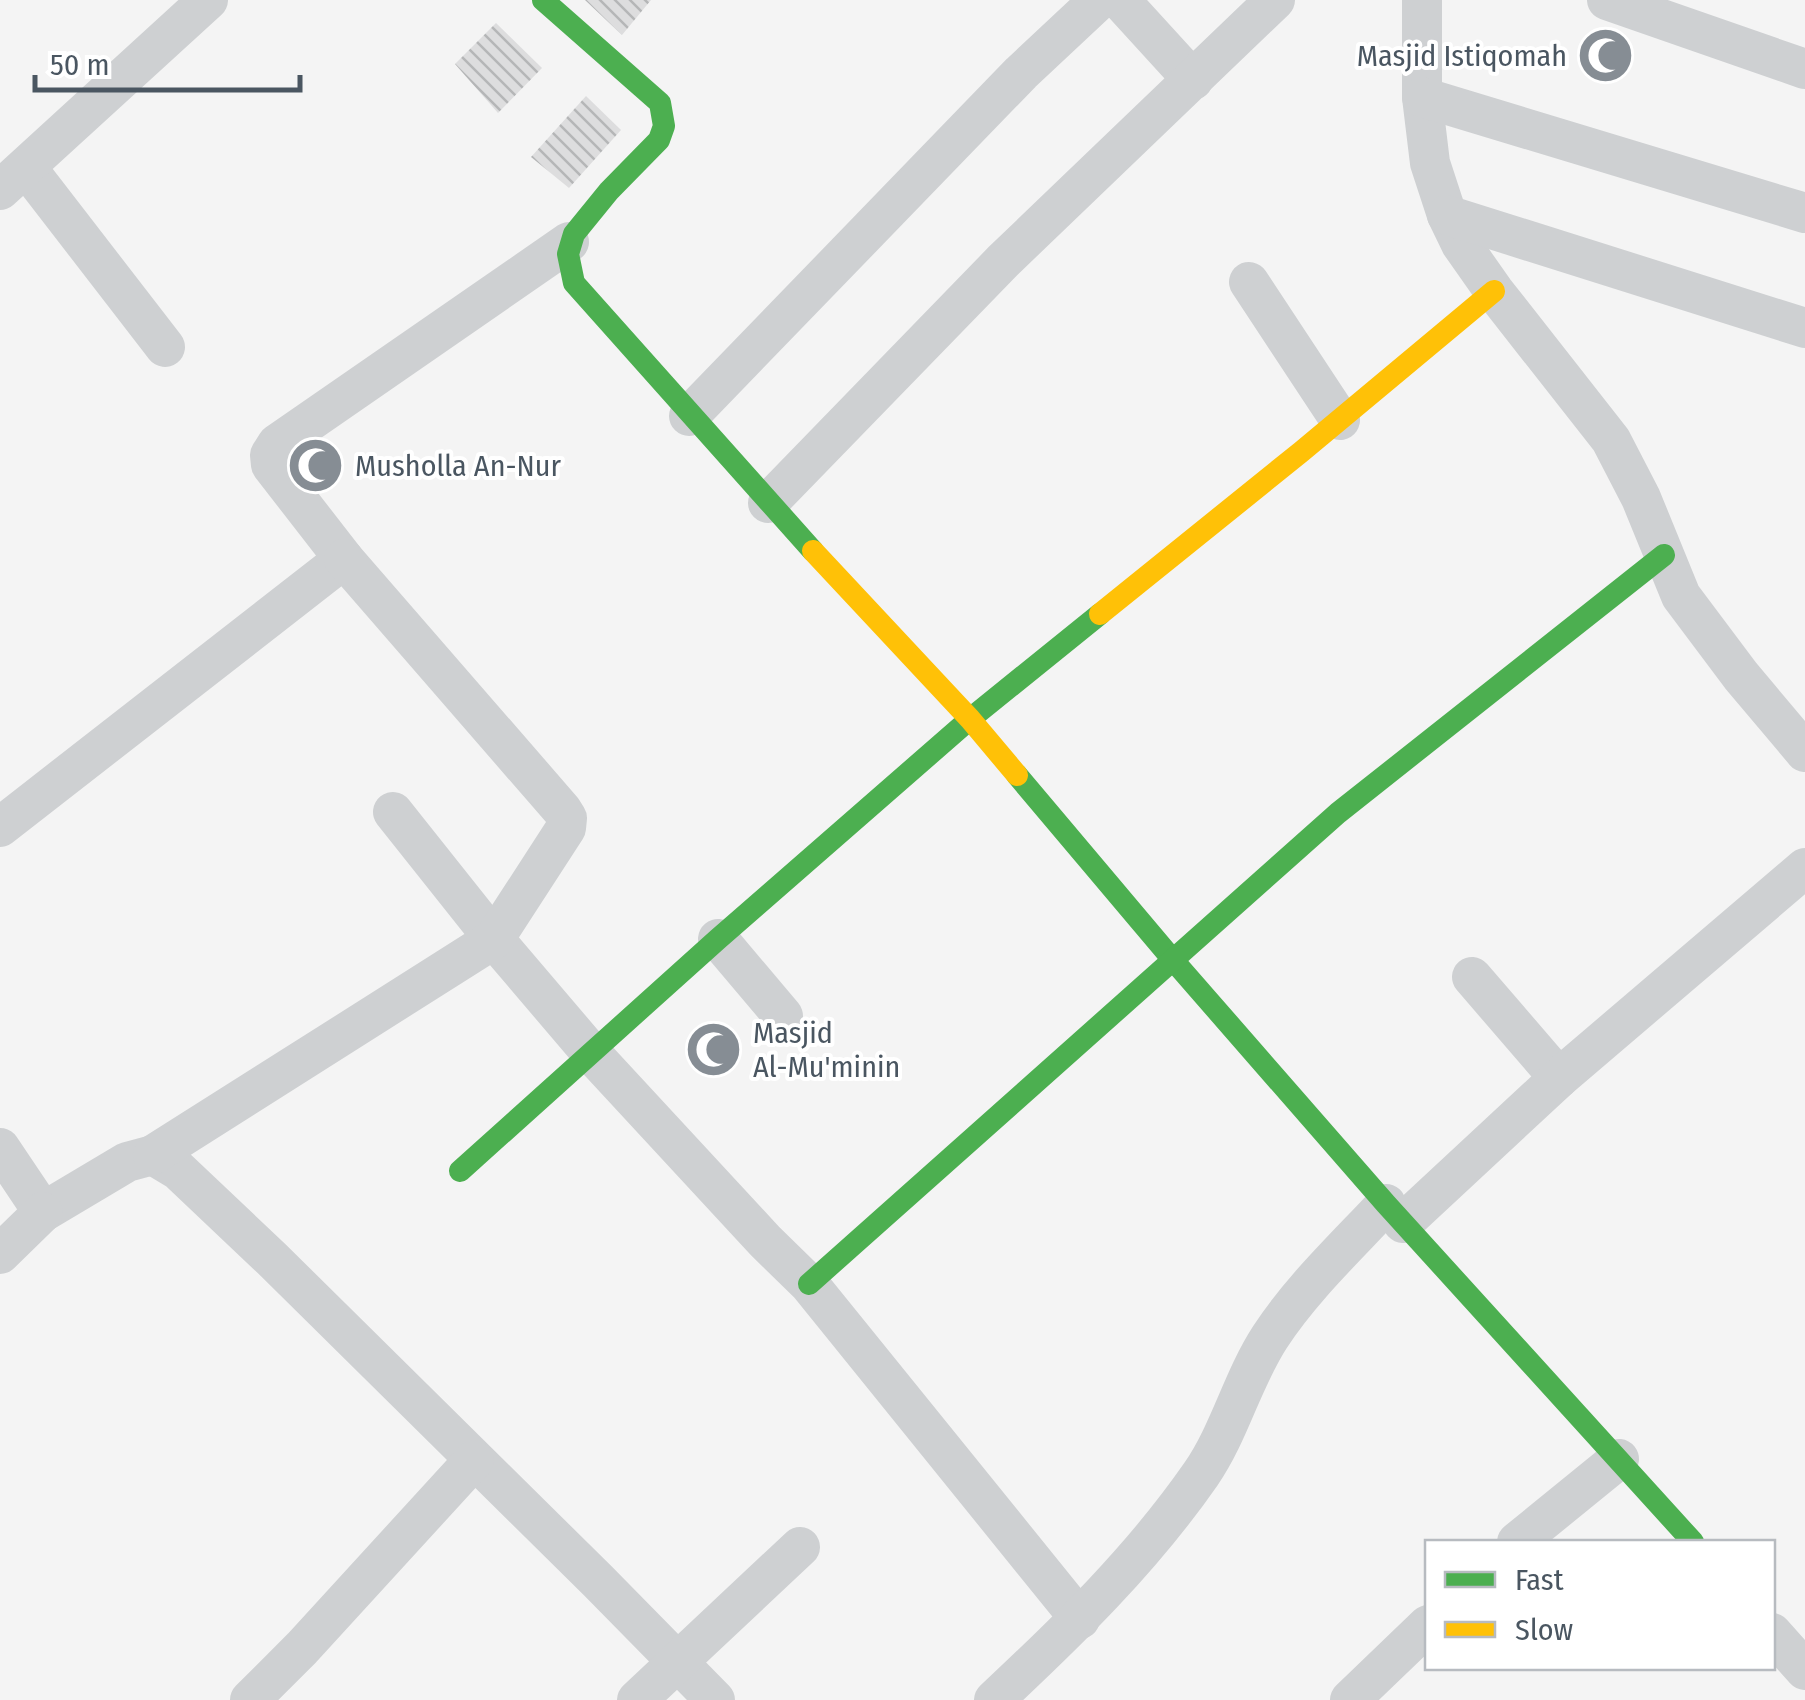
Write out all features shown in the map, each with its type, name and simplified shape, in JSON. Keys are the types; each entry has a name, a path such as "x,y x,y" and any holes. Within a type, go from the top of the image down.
{"street":[{"path":"164,347 13,178 208,0"},
{"path":"0,1254 43,1212 127,1162 153,1155 494,939 562,834 566,818 562,810 344,559 271,465 270,455 283,439 569,242 583,220 658,140 664,126 660,103 543,0"},
{"path":"689,416 1022,73 1099,0"},
{"path":"1120,0 1194,80"},
{"path":"768,503 1003,261 1275,0"},
{"path":"1422,0 1422,97 1430,163 1461,244 1612,440 1682,596 1741,676 1805,752"},
{"path":"1616,1 1805,69"},
{"path":"1422,97 1805,213"},
{"path":"1448,215 1805,328"},
{"path":"569,242 568,264 574,283 768,503 970,719 1172,960 1394,1214 1690,1540"},
{"path":"1249,282 1340,420"},
{"path":"460,1171 970,719 1340,420 1494,290"},
{"path":"809,1284 1338,813 1664,554"},
{"path":"0,827 344,559"},
{"path":"392,812 592,1054 809,1284 1080,1619"},
{"path":"994,1700 1108,1590 1203,1471 1241,1388 1269,1338 1300,1296 1805,868"},
{"path":"718,940 783,1016"},
{"path":"1472,976 1559,1078"},
{"path":"0,1148 43,1212"},
{"path":"153,1155 178,1170 245,1234 715,1700"},
{"path":"1519,1540 1618,1458"},
{"path":"250,1700 474,1460"},
{"path":"637,1700 800,1547"},
{"path":"1350,1700 1425,1628"},
{"path":"1775,1636 1805,1670"}],"building":[{"path":"585,0 651,0 622,35"},
{"path":"496,23 542,68 498,113 455,64"},
{"path":"586,96 621,130 569,188 531,157"}],"traffic: fast":[{"path":"543,0 660,103 664,126 659,140 574,234 568,254 574,283 813,551"},
{"path":"809,1284 1338,813 1664,555"},
{"path":"460,1171 970,719 1100,614"},
{"path":"1017,775 1386,1204 1691,1540"}],"traffic: slow":[{"path":"1100,614 1494,291"},
{"path":"813,551 1017,775"}],"place":[{"name":"Masjid Istiqomah","path":"1606,56"},
{"name":"Musholla An-Nur","path":"316,466"},
{"name":"Masjid Al-Mu'minin","path":"714,1050"}]}
